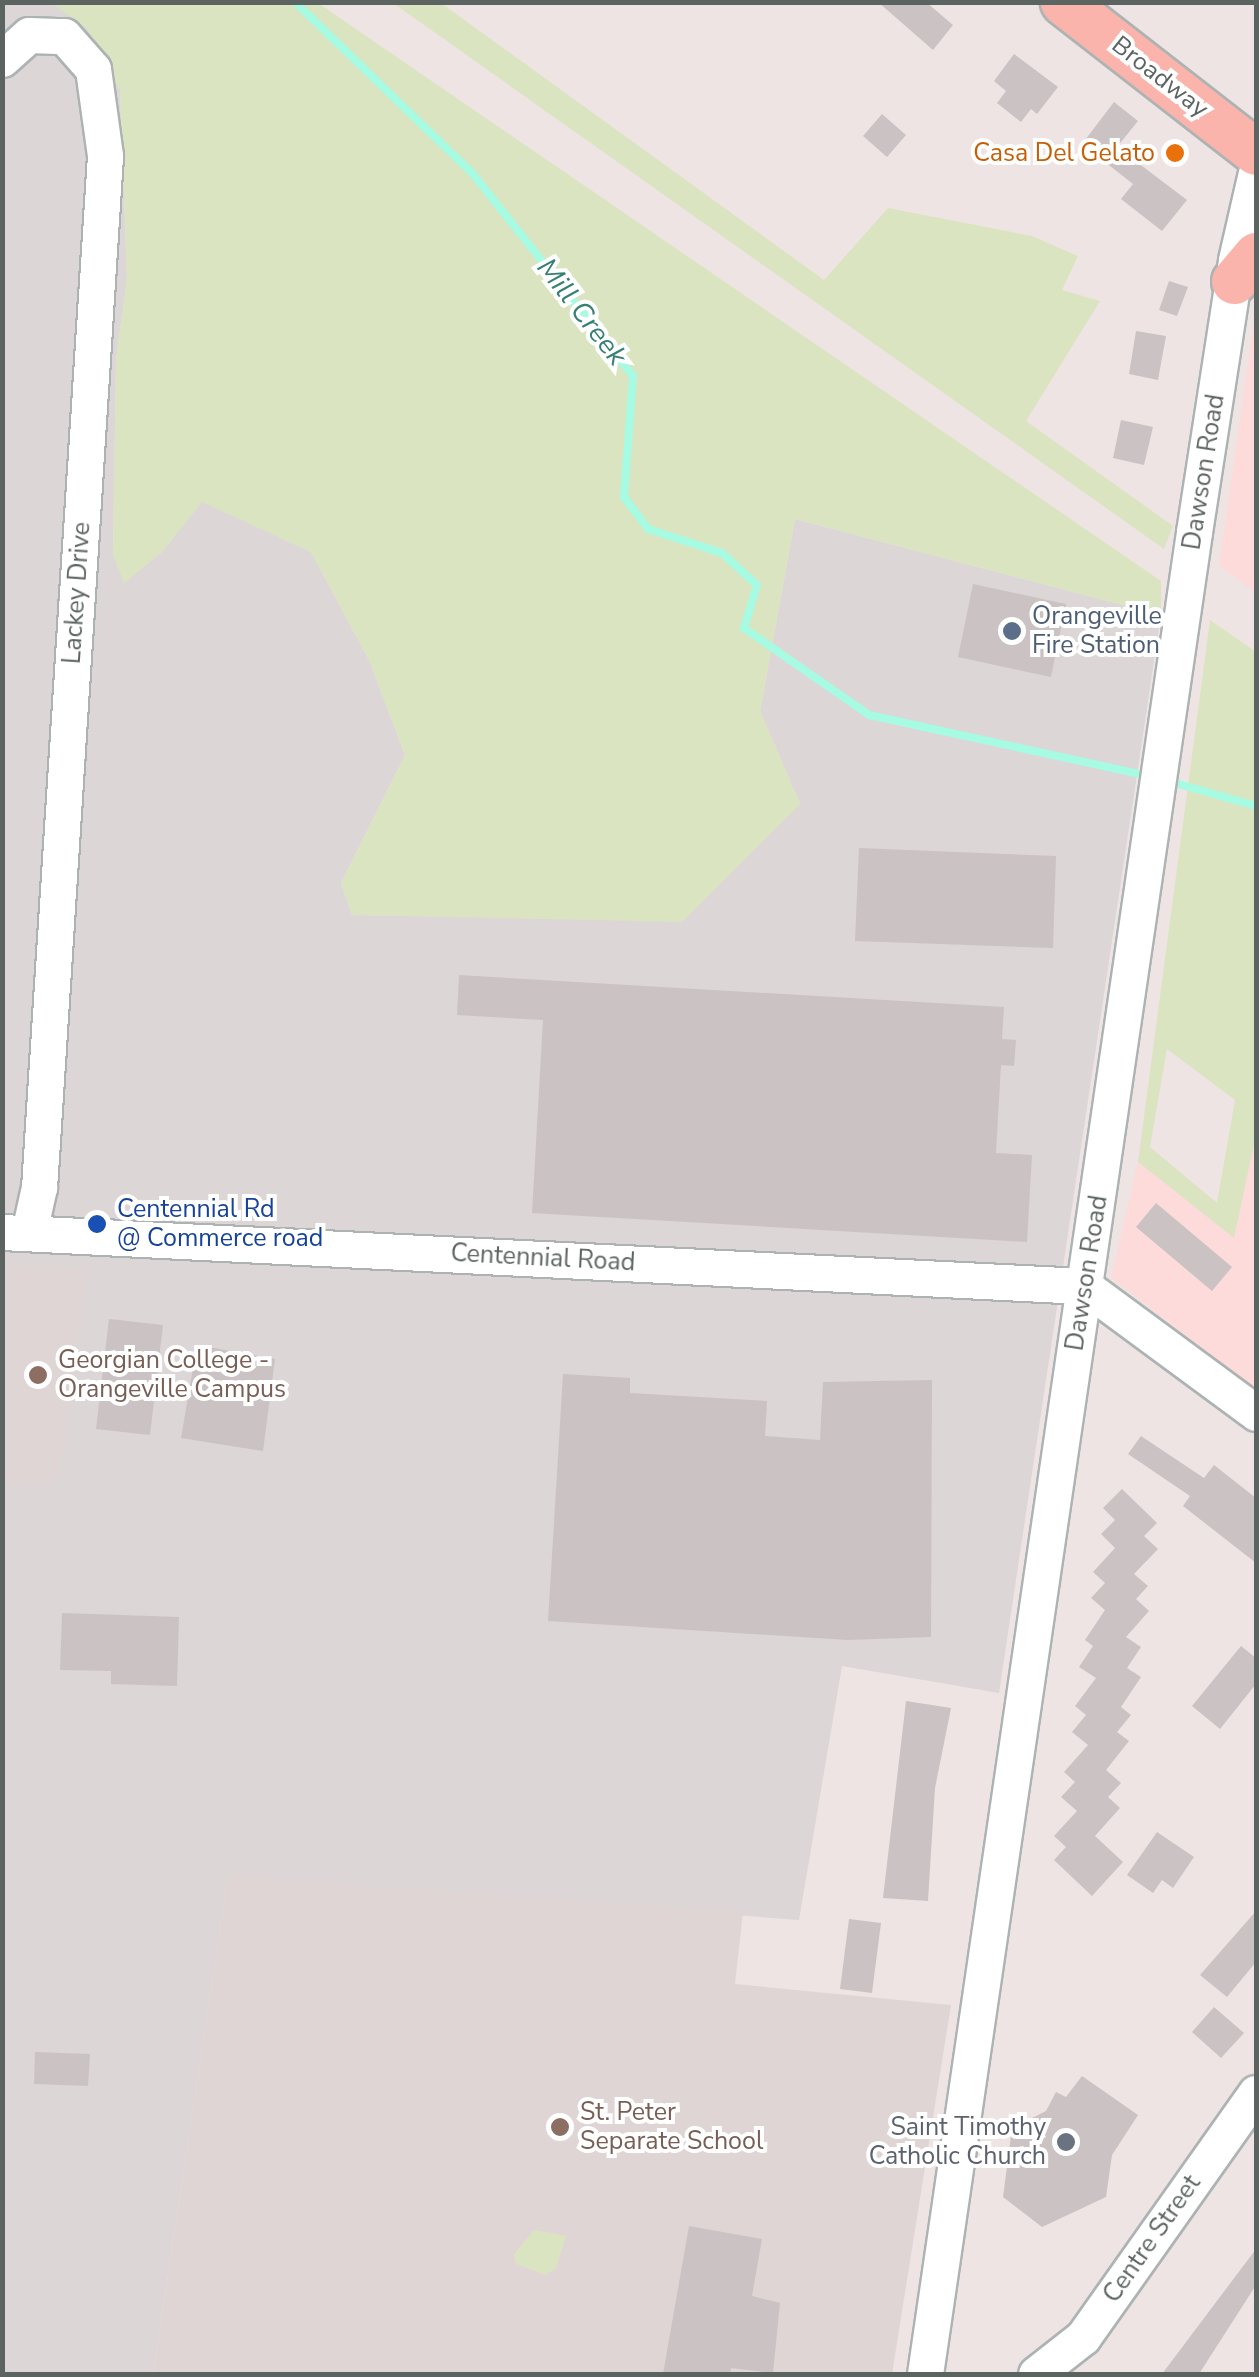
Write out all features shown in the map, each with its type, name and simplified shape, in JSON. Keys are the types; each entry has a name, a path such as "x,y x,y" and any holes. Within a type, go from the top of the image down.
{"main road":[{"name":"Broadway","path":"1063,2 1256,152"}],"street":[{"name":"Lackey Drive","path":"2,60 29,34 64,36 93,69 106,156 38,1188 16,1232"},
{"name":"Dawson Road","path":"925,2374 1158,806 1163,746 1245,268 1256,173"},
{"name":"Centennial Road","path":"16,1232 1084,1286"},
{"path":"1084,1286 1256,1413"},
{"name":"Centre Street","path":"1036,2374 1083,2337 1256,2093"}],"shaded area":[{"path":"51,2 87,28 120,89 127,278 116,360 113,555 161,553 202,501 311,552 369,660 405,755 341,883 352,915 483,917 800,804 760,711 795,519 1161,615 999,1693 842,1666 799,1920 228,1877 153,2374 3,2374 2,3"},
{"path":"1256,307 1256,593 1219,566"},
{"path":"1256,1135 1256,1390 1111,1278 1138,1162 1233,1237"},
{"name":"Georgian College - Orangeville Campus","path":"3,1266 87,1268 58,1484 3,1482"},
{"name":"St. Peter Separate School","path":"228,1876 743,1912 735,1984 951,2005 892,2374 153,2374"}],"green space":[{"path":"51,3 318,3 1161,581 1161,615 795,519 760,711 800,804 682,922 352,915 341,883 405,755 369,660 311,552 202,502 161,553 124,583 113,555 116,360 127,278 120,90 87,28"},
{"path":"393,3 441,3 824,280 888,208 1032,236 1078,256 1062,290 1100,301 1026,421 1173,526 1164,549"},
{"path":"1210,620 1256,652 1256,1135 1234,1238 1138,1162","holes":["1167,1049 1235,1100 1217,1203 1150,1147"]},
{"path":"534,2230 566,2236 556,2268 546,2275 516,2264 514,2254"}],"building":[{"path":"878,2 926,2 953,25 933,50"},
{"path":"1014,54 1058,87 1037,114 1031,109 1021,122 997,103 1006,91 994,81"},
{"path":"1114,102 1138,121 1117,147 1187,200 1162,231 1121,199 1133,184 1082,144"},
{"path":"882,114 906,135 887,157 863,136"},
{"path":"1169,281 1188,287 1177,316 1159,310"},
{"path":"1136,331 1166,336 1158,380 1129,374"},
{"path":"1121,420 1153,427 1144,465 1113,458"},
{"name":"Orangeville Fire Station","path":"973,584 1066,604 1051,677 958,657"},
{"path":"859,848 1056,856 1053,948 855,941"},
{"path":"459,975 1004,1007 1002,1039 1016,1040 1014,1066 1001,1065 996,1153 1032,1155 1027,1242 532,1213 543,1020 457,1015"},
{"path":"1156,1203 1232,1267 1212,1291 1136,1227"},
{"path":"109,1319 163,1325 150,1435 96,1429"},
{"path":"197,1345 275,1359 263,1451 181,1438"},
{"path":"563,1374 630,1378 630,1393 767,1401 765,1436 820,1440 823,1382 932,1380 931,1637 848,1640 548,1621"},
{"path":"1141,1436 1204,1478 1214,1465 1256,1498 1256,1563 1183,1506 1190,1496 1128,1454"},
{"path":"1122,1489 1157,1523 1144,1536 1158,1549 1134,1574 1148,1586 1136,1599 1149,1611 1126,1637 1141,1647 1127,1668 1141,1677 1121,1707 1131,1715 1117,1732 1129,1741 1106,1770 1121,1783 1108,1797 1120,1808 1095,1836 1123,1862 1092,1896 1054,1860 1066,1847 1054,1836 1077,1811 1061,1797 1075,1782 1064,1772 1088,1745 1072,1732 1086,1715 1075,1706 1096,1678 1079,1667 1093,1646 1085,1640 1105,1610 1091,1598 1105,1583 1093,1572 1115,1548 1101,1534 1115,1520 1103,1508"},
{"path":"62,1613 179,1617 177,1686 111,1684 111,1671 60,1670"},
{"path":"1241,1646 1256,1658 1256,1684 1220,1729 1192,1706"},
{"path":"906,1701 951,1708 935,1788 928,1901 883,1898"},
{"path":"1157,1832 1194,1857 1173,1888 1162,1880 1153,1893 1127,1875"},
{"path":"1256,1911 1256,1962 1227,1997 1200,1975"},
{"path":"849,1919 881,1923 872,1993 840,1989"},
{"path":"1214,2007 1244,2033 1221,2058 1192,2032"},
{"path":"35,2052 90,2054 88,2086 34,2084"},
{"name":"Saint Timothy Catholic Church","path":"1082,2076 1138,2115 1112,2155 1106,2197 1042,2227 1003,2197 1012,2128 1046,2111 1056,2092 1066,2097"},
{"path":"689,2226 762,2239 752,2296 780,2303 773,2373 731,2368 730,2374 663,2374"},
{"path":"1256,2249 1256,2285 1199,2374 1162,2374"}],"waterway":[{"name":"Mill Creek","path":"295,2 473,174 633,376 624,497 648,529 722,553 757,585 744,628 869,715 1149,776"},
{"name":"Mill Creek","path":"1168,781 1256,806"}],"place":[{"name":"Casa Del Gelato","path":"1175,153"},
{"name":"Orangeville Fire Station","path":"1012,631"},
{"name":"Centennial Rd @ Commerce road","path":"97,1224"},
{"name":"Georgian College - Orangeville Campus","path":"38,1375"},
{"name":"St. Peter Separate School","path":"560,2127"},
{"name":"Saint Timothy Catholic Church","path":"1066,2142"}]}
